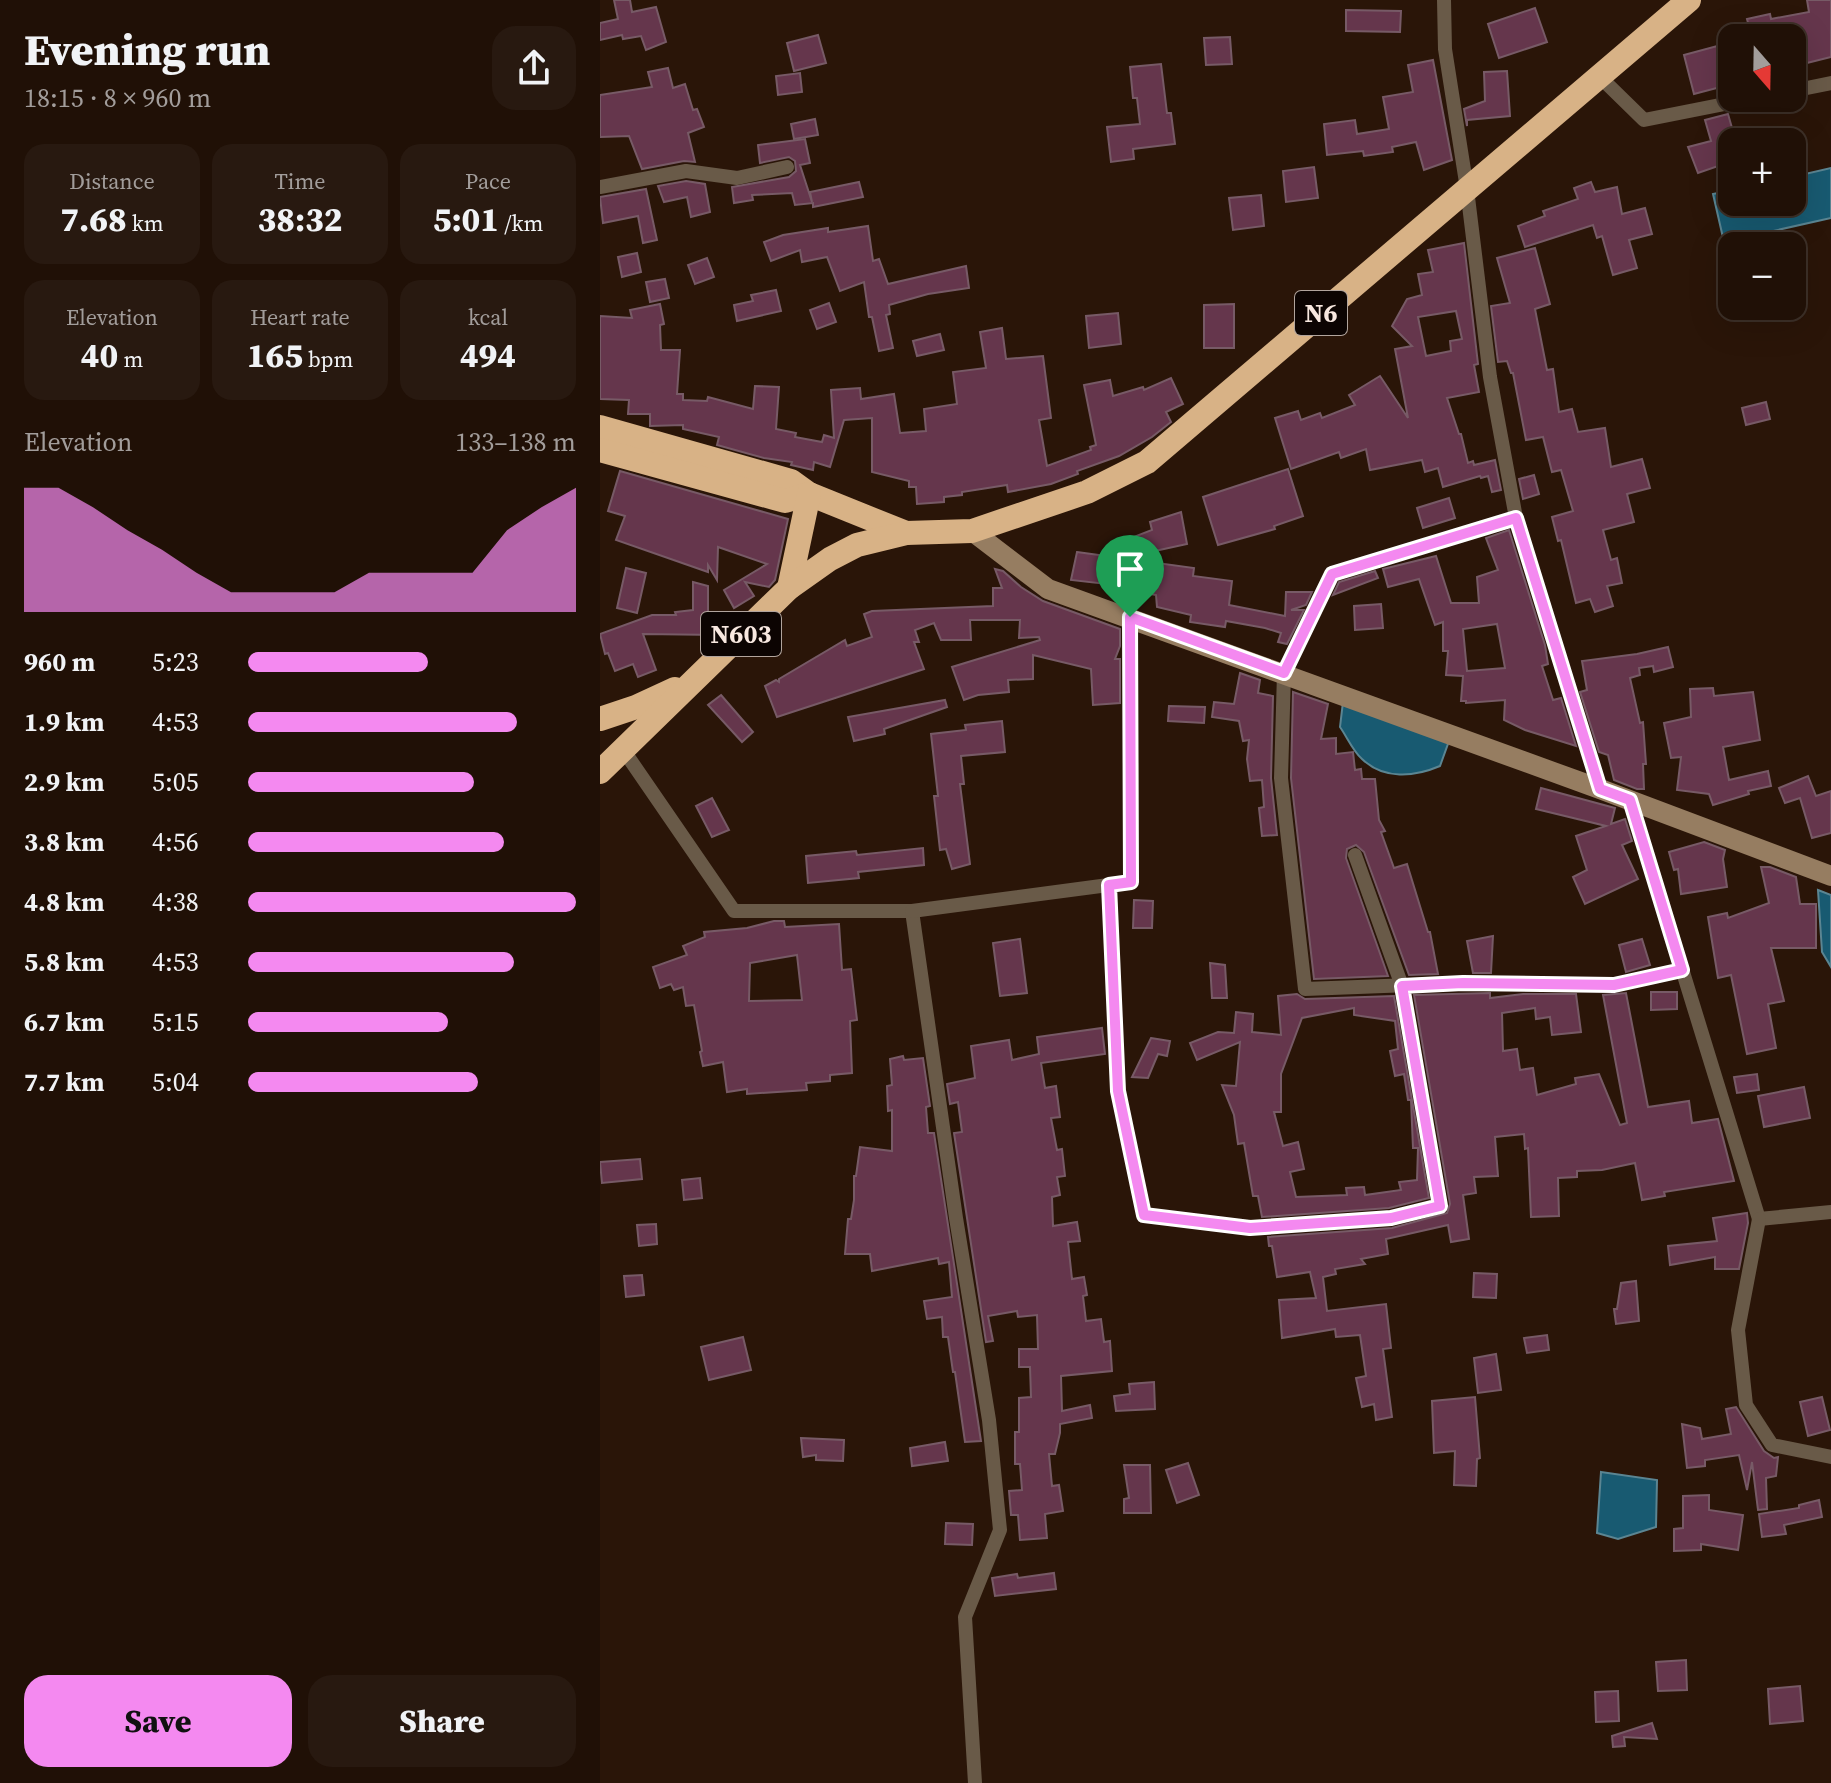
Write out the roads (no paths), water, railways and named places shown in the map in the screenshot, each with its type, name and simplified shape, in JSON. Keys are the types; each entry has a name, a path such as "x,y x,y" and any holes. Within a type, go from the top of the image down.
{"highway":[{"name":"N6","path":"600,427 791,481 809,494 906,533 972,531 1087,492 1147,462 1689,0"},
{"name":"N6","path":"600,450 785,501 809,494"},
{"path":"789,588 809,494"},
{"name":"N603","path":"600,772 789,588 830,559 857,545 906,533"},
{"name":"N603","path":"600,719 636,707 692,681"}],"street":[{"path":"1444,0 1445,49 1467,189 1490,377 1516,518 1600,789"},
{"path":"1599,76 1644,120 1718,105"},
{"path":"1806,88 1831,83"},
{"path":"600,187 686,171 737,178 787,167"},
{"path":"1516,518 1332,574 1284,673 1281,778 1305,989 1463,983 1614,985 1682,970"},
{"path":"972,531 1048,589 1831,876"},
{"path":"622,748 734,911 912,911 1131,882 1130,617"},
{"path":"1630,800 1759,1219 1738,1330 1746,1405 1772,1445 1831,1457"},
{"path":"1109,885 1118,1091 1144,1215 1250,1228 1391,1218 1440,1206 1402,986 1355,855"},
{"path":"912,911 956,1218 989,1420 1000,1530 965,1617 975,1783"},
{"path":"1759,1219 1831,1212"}],"water":[{"path":"1831,168 1831,218 1769,232 1722,232 1718,216 1806,216 1806,174"},
{"path":"1718,193 1718,216 1713,194"},
{"path":"1343,702 1449,741 1440,766 1400,774 1371,766 1356,752 1340,727"},
{"path":"1818,890 1831,895 1831,967 1822,952"},
{"path":"1601,1472 1657,1480 1656,1527 1618,1539 1597,1533"}]}
